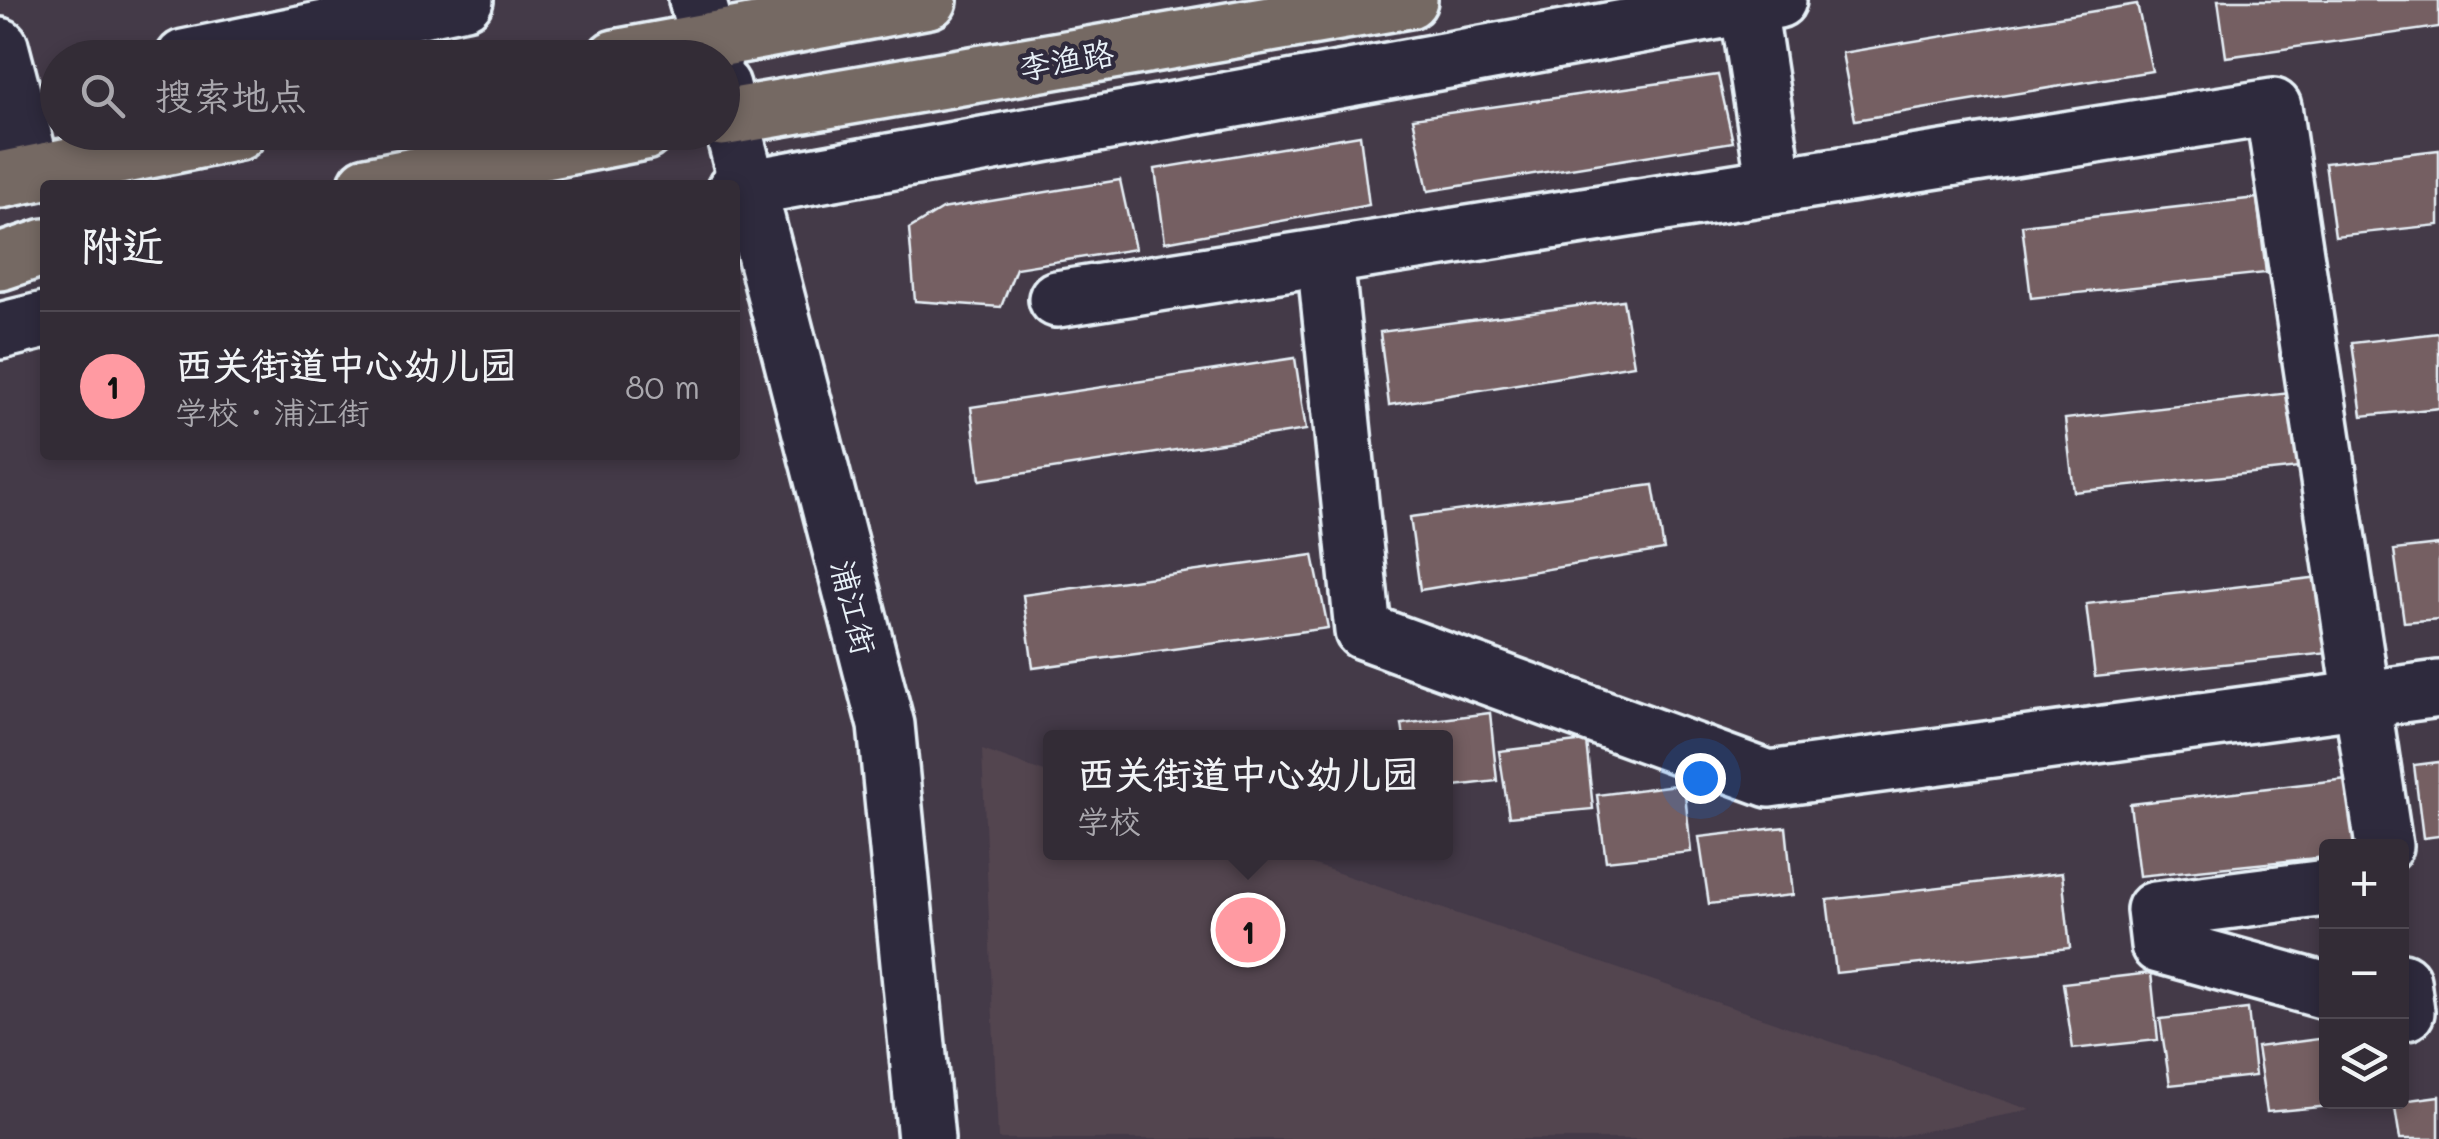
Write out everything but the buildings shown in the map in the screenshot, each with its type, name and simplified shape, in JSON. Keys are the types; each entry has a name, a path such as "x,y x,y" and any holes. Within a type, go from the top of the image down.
{"main road":[{"name":"李渔路","path":"740,61 929,0"},
{"name":"李渔路","path":"740,67 1409,0"},
{"path":"16,176 147,150"},
{"path":"392,180 550,150"},
{"path":"0,262 40,249"}],"street":[{"path":"271,40 464,0"},
{"path":"741,189 1763,3 1776,186"},
{"path":"16,176 18,79"},
{"path":"1057,299 2273,107 2383,839"},
{"name":"浦江街","path":"733,150 739,180"},
{"name":"浦江街","path":"741,189 886,725 926,1139"},
{"path":"1325,257 1363,631 1769,779 2439,689"},
{"path":"0,331 40,321"},
{"path":"2319,889 2155,910 2159,945 2319,989"}],"shaded area":[{"path":"982,750 1043,772 1043,860 1300,860 2031,1110 1884,1139 998,1139"}],"place":[{"name":"西关街道中心幼儿园","path":"1248,930"}]}
